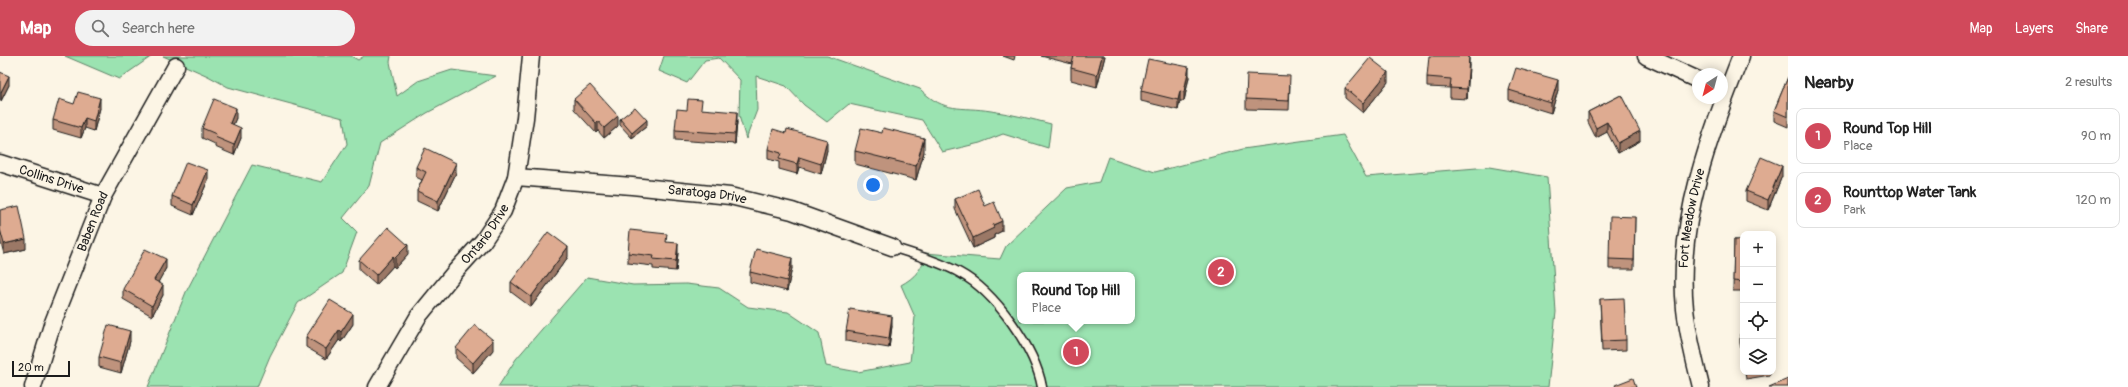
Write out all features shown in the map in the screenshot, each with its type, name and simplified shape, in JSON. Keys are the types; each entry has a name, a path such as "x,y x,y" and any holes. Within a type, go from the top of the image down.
{"street":[{"name":"Ontario Drive","path":"377,387 418,317 454,273 483,241 503,211 516,177 525,118 531,56"},
{"path":"1646,56 1692,77"},
{"name":"Fort Meadow Drive","path":"1728,84 1741,56"},
{"name":"Baben Road","path":"33,387 52,325 103,196 176,66"},
{"name":"Fort Meadow Drive","path":"1701,387 1685,309 1684,260 1702,165 1720,104"},
{"name":"Collins Drive","path":"0,163 103,196"},
{"name":"Saratoga Drive","path":"516,177 632,186 730,196 792,211 892,247"}],"lane":[{"path":"892,247 943,264 962,274 986,293 1005,313 1023,340 1042,387"}],"green space":[{"path":"65,56 152,56 119,79"},
{"path":"163,56 351,56 358,60 364,56 391,56 390,62 397,96 418,81 452,70 496,76 427,113 380,143 369,186 343,218 357,232 342,273 298,303 270,356 257,387 148,387 186,292 252,165 322,182 347,144 343,118 228,87 208,76"},
{"path":"664,56 827,56 920,89 929,97 946,106 999,112 1051,124 1048,148 1003,134 980,143 942,152 922,120 849,104 827,122 804,105 786,86 756,76 757,110 746,139 739,116 740,80 719,58 705,60 687,83 659,71"},
{"path":"1343,135 1366,177 1489,167 1547,177 1556,312 1548,387 498,387 516,359 587,277 633,285 686,284 719,288 748,307 788,312 819,333 826,366 858,372 910,362 915,317 901,285 918,272 923,263 925,253 1000,259 1006,246 1067,188 1099,182 1108,157 1155,172 1243,149"}],"building":[{"path":"1074,56 1102,56 1097,75 1071,68"},
{"path":"1429,56 1469,56 1467,89 1450,88 1451,79 1427,77"},
{"path":"1370,58 1388,72 1363,103 1345,88"},
{"path":"1148,59 1189,67 1184,92 1180,91 1178,100 1141,91"},
{"path":"1516,68 1558,80 1551,103 1509,90"},
{"path":"0,72 9,76 1,92 0,91"},
{"path":"1247,74 1290,76 1289,101 1246,99"},
{"path":"1788,77 1788,117 1774,111"},
{"path":"590,85 618,116 604,128 598,121 596,123 574,99"},
{"path":"78,92 100,98 94,121 85,118 81,128 53,120 59,99 74,104"},
{"path":"1621,95 1640,131 1618,143 1607,122 1596,128 1588,112"},
{"path":"214,99 236,108 230,123 241,128 234,145 215,137 216,134 202,128"},
{"path":"688,99 702,100 701,109 737,112 735,134 675,130 677,109 687,110"},
{"path":"635,107 647,120 632,133 620,119"},
{"path":"861,128 882,133 883,128 924,138 916,166 855,151"},
{"path":"773,129 786,133 787,129 827,140 821,164 799,157 797,164 779,159 781,153 768,149"},
{"path":"425,148 456,163 438,201 417,191 426,172 416,167"},
{"path":"1761,157 1782,166 1768,200 1746,191"},
{"path":"186,162 208,170 193,205 172,196"},
{"path":"978,189 985,206 994,202 1002,221 993,225 994,228 973,238 955,199"},
{"path":"19,206 26,239 4,244 0,229 0,210"},
{"path":"1610,216 1635,217 1634,260 1609,259"},
{"path":"388,227 408,245 395,258 393,256 376,275 359,260"},
{"path":"630,230 667,234 666,242 678,243 676,261 653,259 654,256 628,253"},
{"path":"548,232 568,247 531,297 511,282"},
{"path":"1734,240 1740,240 1740,282 1733,281"},
{"path":"145,249 166,259 154,280 163,285 152,306 123,289"},
{"path":"756,249 792,258 787,281 750,272"},
{"path":"1624,298 1626,340 1602,341 1600,299"},
{"path":"330,300 353,314 341,332 339,330 326,349 306,337"},
{"path":"850,309 892,316 889,338 846,331"},
{"path":"108,325 130,331 121,363 99,357"},
{"path":"475,325 493,340 473,363 456,348"},
{"path":"1633,378 1636,387 1616,387 1615,385"},
{"path":"1788,379 1788,387 1769,387"}],"place":[{"name":"Rounttop Water Tank","path":"1221,272"},
{"name":"Round Top Hill","path":"1076,352"}]}
